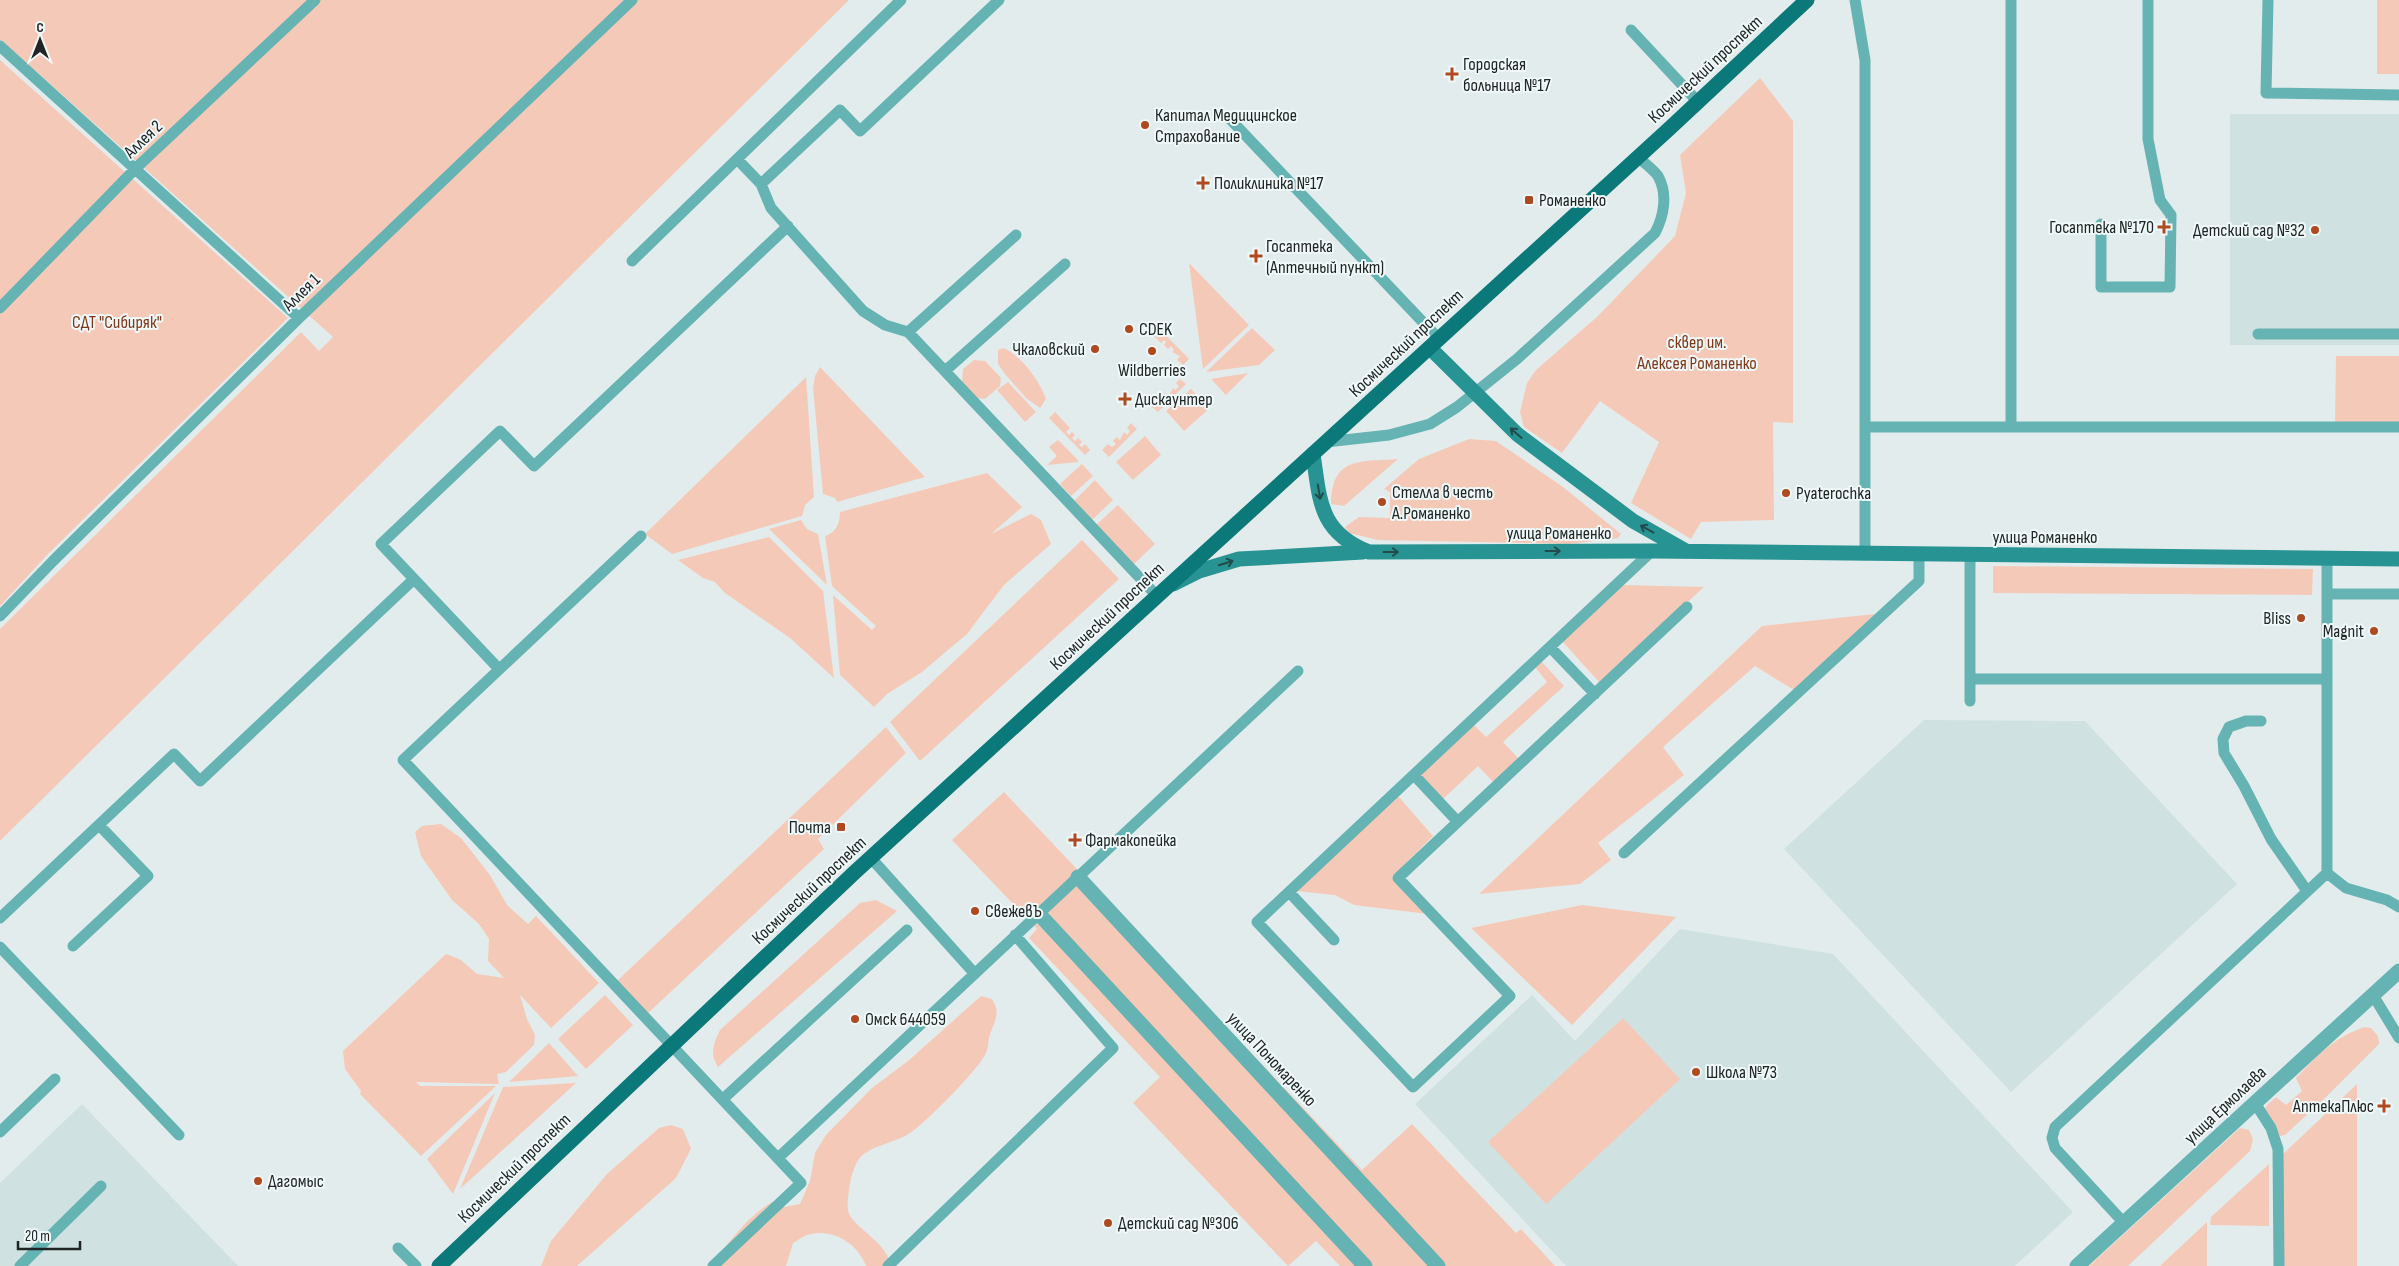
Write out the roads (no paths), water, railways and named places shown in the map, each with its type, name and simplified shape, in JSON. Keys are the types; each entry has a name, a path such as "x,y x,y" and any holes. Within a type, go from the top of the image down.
{"main road":[{"name":"Космический проспект","path":"439,1266 871,858 1698,102 1806,0"},
{"name":"улица Романенко","path":"1434,344 1475,392 1517,434 1633,521 1690,553"},
{"name":"улица Романенко","path":"1313,454 1321,505 1332,528 1350,544 1370,552 1652,551 1865,555 2399,559"},
{"path":"1161,592 1199,571 1239,559 1370,552"}],"street":[{"name":"улица Пономаренко","path":"1078,877 1438,1266"},
{"path":"1039,914 1365,1266"},
{"name":"улица Ермолаева","path":"2077,1266 2399,971"}],"lane":[{"name":"Аллея 2","path":"0,308 136,168 316,0"},
{"name":"Аллея 1","path":"0,616 53,561 299,318 632,0"},
{"path":"761,184 840,110 860,131 999,0"},
{"path":"1855,0 1865,60 1865,555"},
{"path":"2011,0 2011,427"},
{"path":"2101,224 2101,287 2170,287 2171,215 2160,200 2148,138 2148,0"},
{"path":"2268,0 2266,93 2399,96"},
{"path":"632,261 898,1"},
{"path":"1631,30 1698,102"},
{"path":"0,46 299,318"},
{"path":"1229,118 1434,344"},
{"path":"1326,442 1389,435 1430,424 1517,359 1656,233 1662,221 1663,190 1658,176 1638,157"},
{"path":"737,159 761,184 771,208 863,311 885,325 908,332 1161,592"},
{"path":"499,669 380,544 500,431 534,466 788,226"},
{"path":"908,332 1016,235"},
{"path":"945,371 1065,264"},
{"path":"2258,334 2399,334"},
{"path":"1865,427 2399,427"},
{"path":"640,536 403,760 801,1183 713,1266"},
{"path":"1652,551 1257,922 1413,1087 1510,996 1398,878 1687,608"},
{"path":"1624,853 1919,582 1919,555"},
{"path":"1970,556 1970,701"},
{"path":"2124,1223 2055,1148 2052,1138 2055,1127 2328,873 2328,558"},
{"path":"0,918 174,754 200,781 414,579"},
{"path":"2328,594 2399,594"},
{"path":"1550,647 1594,694"},
{"path":"778,1158 1298,671"},
{"path":"1970,679 2328,679"},
{"path":"2261,721 2246,721 2229,727 2223,739 2224,753 2244,786 2271,839 2307,891"},
{"path":"1414,775 1458,822"},
{"path":"73,946 148,876 99,824"},
{"path":"871,858 974,974"},
{"path":"2328,873 2346,888 2387,900 2399,907"},
{"path":"1289,892 1334,940"},
{"path":"723,1099 907,930"},
{"path":"888,1266 1113,1048 1016,935"},
{"path":"0,947 179,1135"},
{"path":"2373,995 2399,1038"},
{"path":"0,1132 55,1080"},
{"path":"2255,1103 2271,1128 2278,1149 2279,1266"},
{"path":"20,1266 101,1186"},
{"path":"398,1248 416,1266"}],"place":[{"name":"Городская больница №17","path":"1452,74"},
{"name":"Капитал Медицинское Страхование","path":"1145,125"},
{"name":"Поликлиника №17","path":"1203,183"},
{"name":"Романенко","path":"1529,200"},
{"name":"Госаптека №170","path":"2164,227"},
{"name":"Детский сад №32","path":"2315,230"},
{"name":"Госаптека (Аптечный пункт)","path":"1256,256"},
{"name":"CDEK","path":"1129,329"},
{"name":"Чкаловский","path":"1095,349"},
{"name":"Wildberries","path":"1152,351"},
{"name":"Дискаунтер","path":"1125,399"},
{"name":"Pyaterochka","path":"1786,493"},
{"name":"Стелла в честь А.Романенко","path":"1382,502"},
{"name":"Bliss","path":"2301,618"},
{"name":"Magnit","path":"2374,631"},
{"name":"Почта","path":"841,827"},
{"name":"Фармакопейка","path":"1075,840"},
{"name":"СвежевЪ","path":"975,911"},
{"name":"Омск 644059","path":"855,1019"},
{"name":"Школа №73","path":"1696,1072"},
{"name":"АптекаПлюс","path":"2384,1106"},
{"name":"Дагомыс","path":"258,1181"},
{"name":"Детский сад №306","path":"1108,1223"}],"park label":[{"name":"СДТ \"Сибиряк\"","path":"117,322"},
{"name":"сквер им. Алексея Романенко","path":"1697,352"}]}
